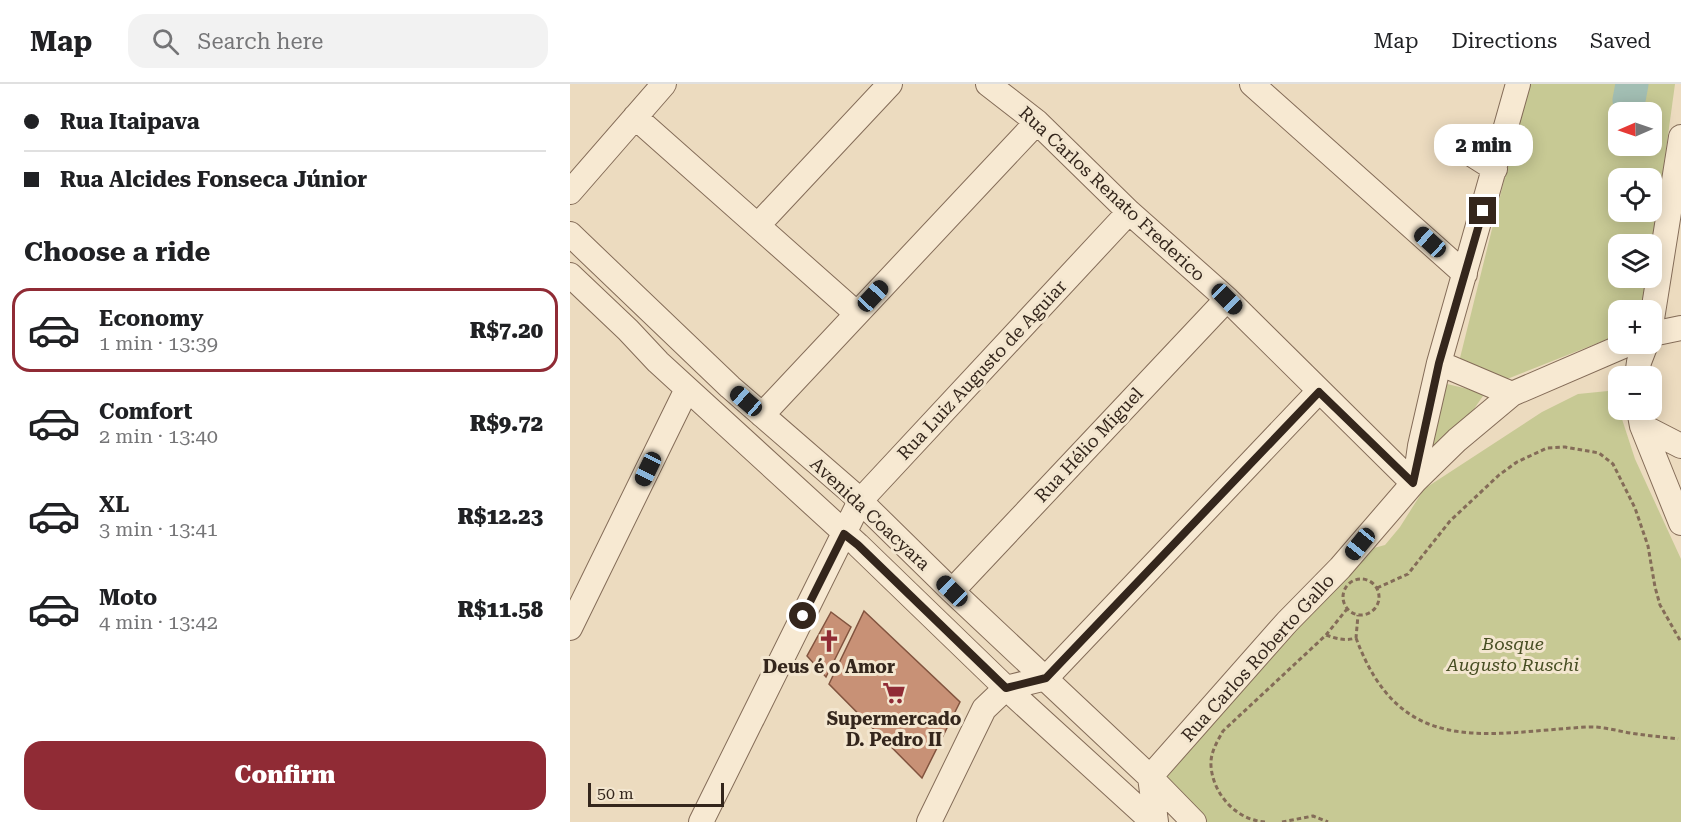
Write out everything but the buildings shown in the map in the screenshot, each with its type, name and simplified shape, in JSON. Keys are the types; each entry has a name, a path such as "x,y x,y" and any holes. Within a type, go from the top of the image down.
{"street":[{"path":"570,192 664,84"},
{"path":"758,225 890,84"},
{"name":"Rua Carlos Renato Frederico","path":"988,84 1037,122 1128,212 1227,299 1319,392 1414,482"},
{"path":"1252,84 1466,274"},
{"path":"1414,482 1439,363 1518,84"},
{"path":"635,117 856,313"},
{"path":"762,415 1037,122"},
{"path":"1655,300 1681,137"},
{"path":"1454,143 1495,169"},
{"name":"Rua Luiz Augusto de Aguiar","path":"702,822 860,501 1128,212"},
{"name":"Avenida Coacyara","path":"570,234 730,387 860,501 1150,777 1194,822"},
{"name":"Avenida Coacyara","path":"570,275 687,389 858,545 1006,688 1154,822"},
{"name":"Rua Hélio Miguel","path":"952,591 1227,299"},
{"path":"1662,332 1681,328"},
{"name":"Rua Carlos Roberto Gallo","path":"1150,777 1287,622 1340,568 1414,482 1457,440 1512,394 1608,353"},
{"path":"1439,363 1512,394"},
{"path":"570,628 687,389"},
{"path":"929,822 984,709 1006,688 1046,678 1319,392"},
{"path":"1642,420 1681,523"},
{"path":"1644,420 1681,446"},
{"path":"1150,777 1154,822"}],"path":[{"path":"1377,588 1408,574 1450,521 1499,475 1517,462 1547,448 1565,447 1599,453 1613,464 1635,508 1648,546 1660,605 1681,642"},
{"path":"1355,580 1367,580 1377,588 1379,594 1377,605 1369,614 1358,615 1347,609 1344,604 1343,593 1349,583 1355,580"},
{"path":"1265,822 1253,821 1235,811 1224,800 1215,785 1210,765 1213,750 1223,731 1326,635 1347,609"},
{"path":"1358,615 1356,638 1377,683 1414,717 1441,729 1468,734 1504,735 1588,727 1678,739"},
{"path":"1326,635 1338,639 1356,638"},
{"path":"1282,822 1313,816 1328,822"}],"green space":[{"path":"1528,84 1675,84 1662,179 1662,168 1608,168 1608,222 1656,222 1654,234 1608,234 1608,288 1646,288 1645,300 1608,300 1608,339 1502,381 1459,362"},
{"path":"1447,384 1485,393 1456,435 1434,449 1427,440 1435,407"},
{"name":"Bosque Augusto Ruschi","path":"1608,391 1608,420 1622,420 1635,459 1681,559 1681,822 1205,822 1160,779 1359,552 1385,545 1400,527 1424,489 1542,412 1578,394"}],"waterway":[{"path":"1629,100 1632,84"}],"place":[{"name":"Deus é o Amor","path":"829,641"},
{"name":"Supermercado D. Pedro II","path":"894,693"}],"route":[{"path":"803,616 844,534 1006,688 1046,678 1319,392 1413,483 1439,363 1483,211"}]}
